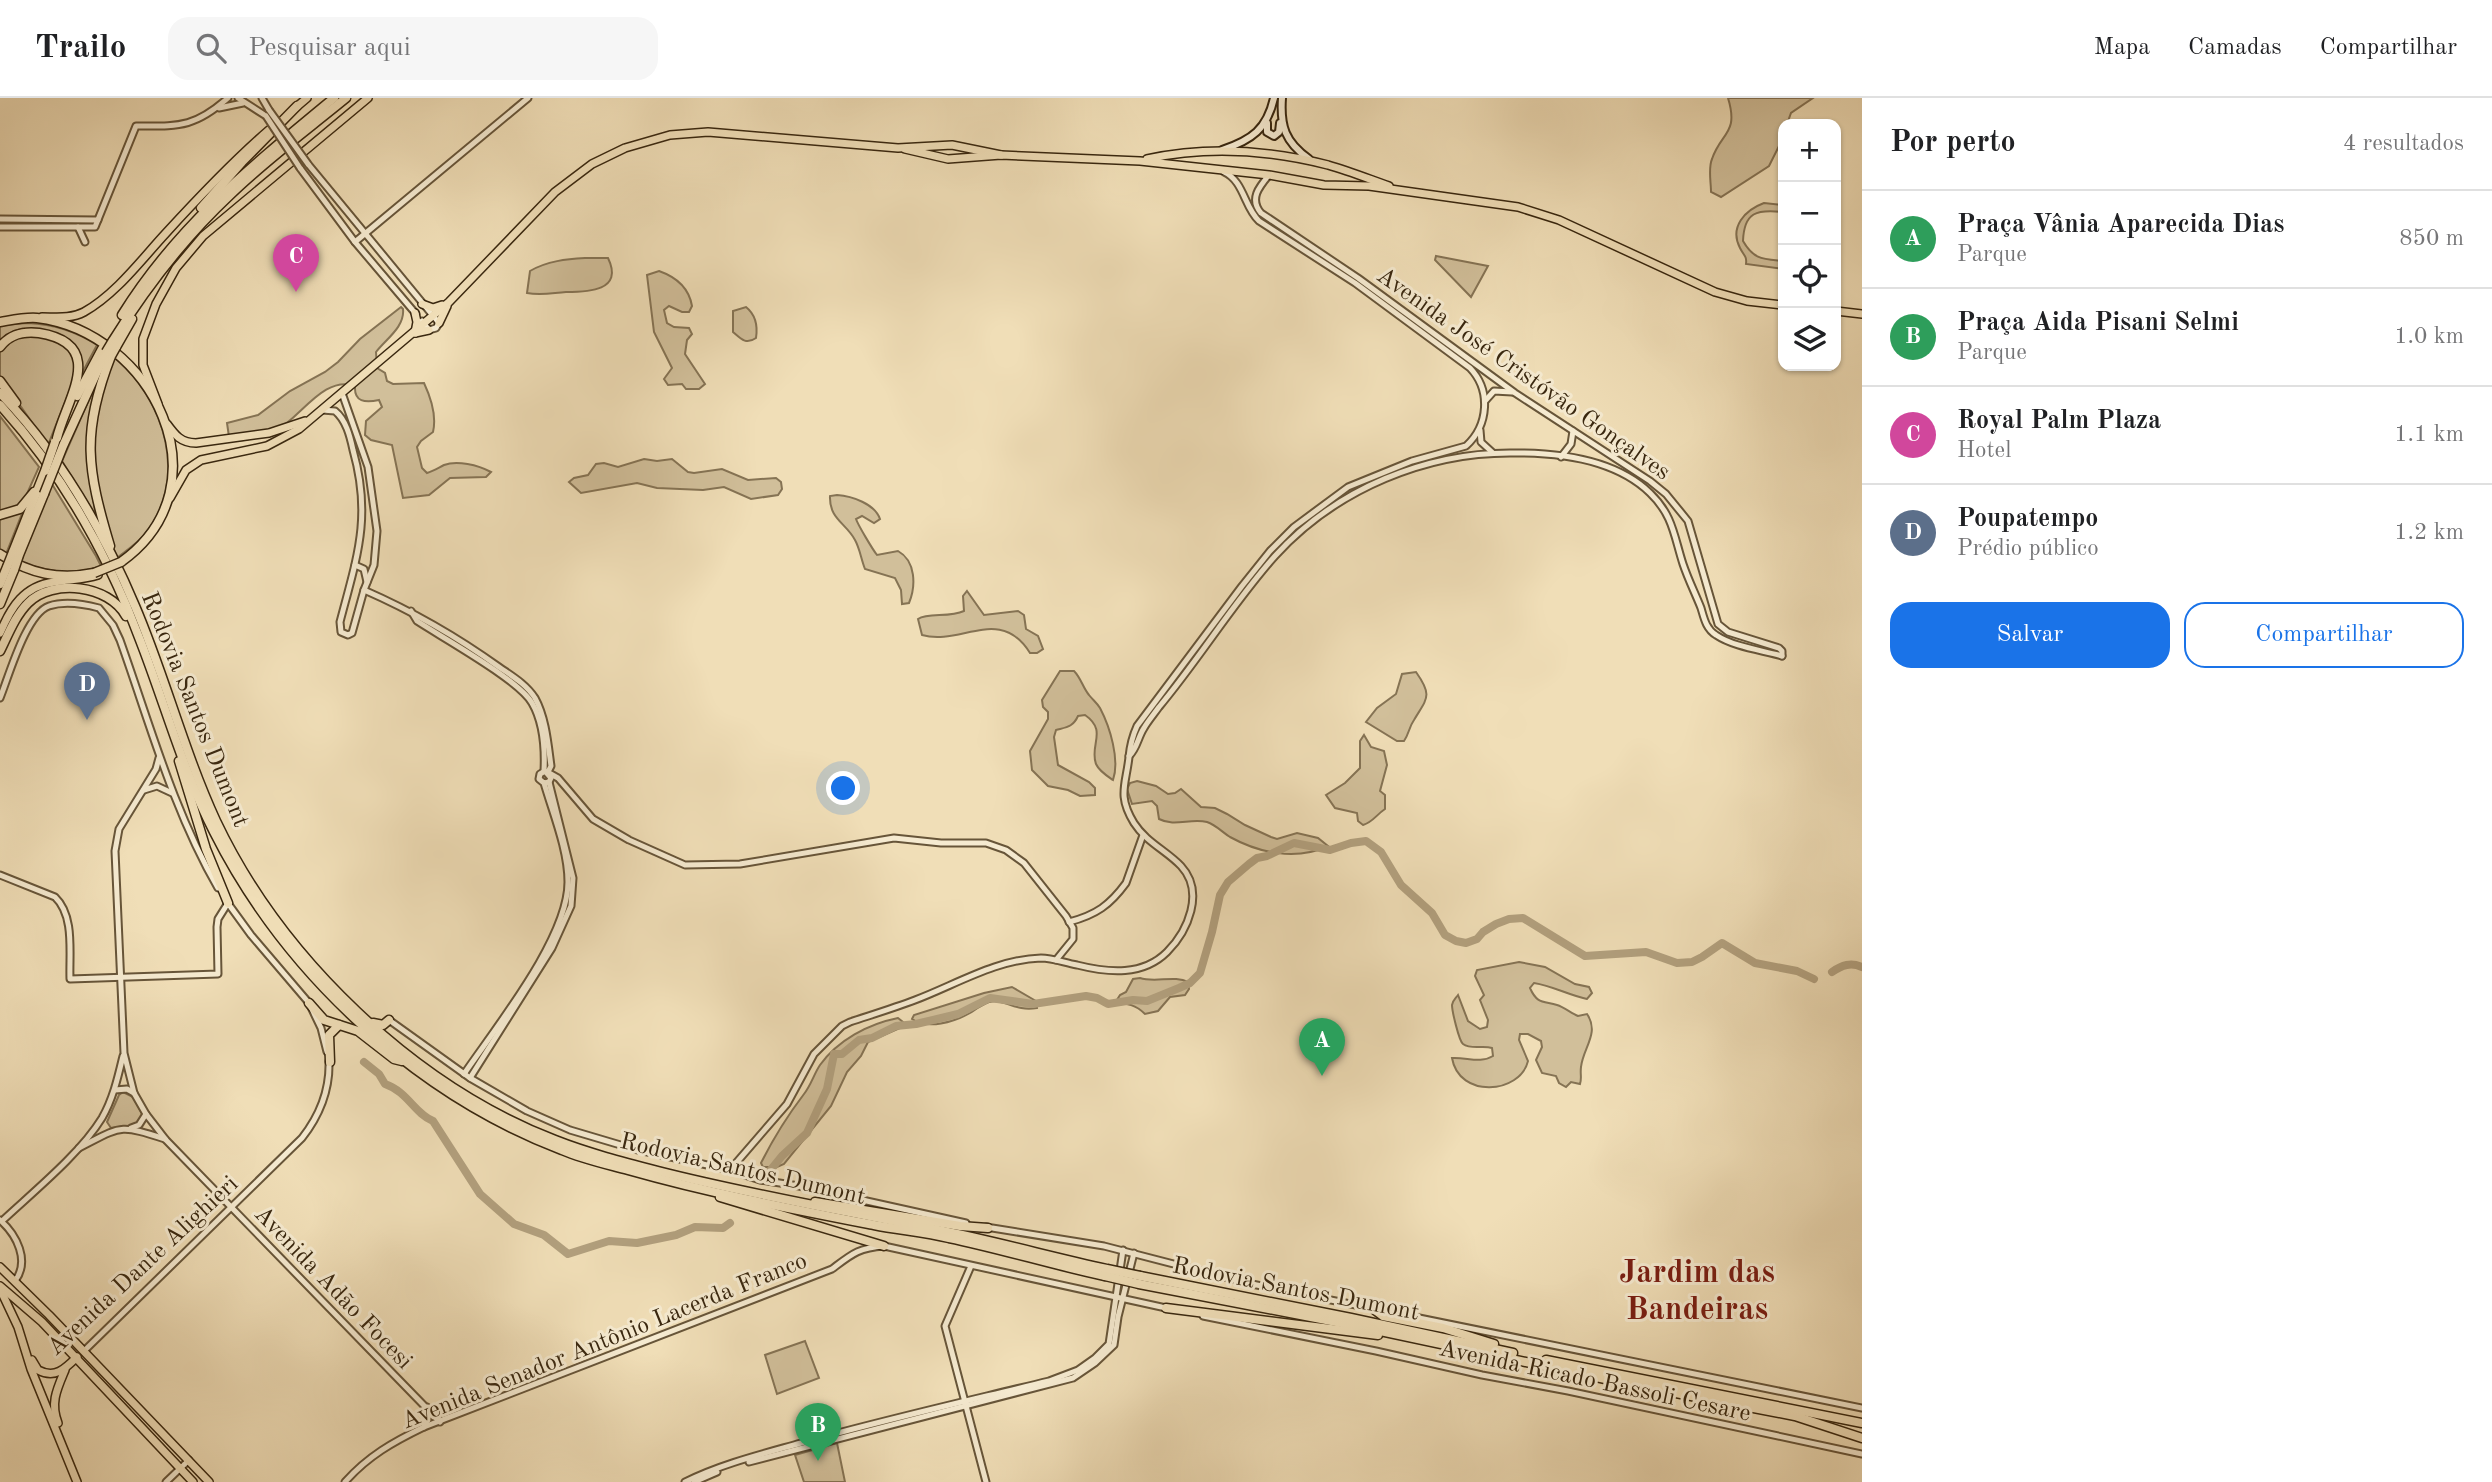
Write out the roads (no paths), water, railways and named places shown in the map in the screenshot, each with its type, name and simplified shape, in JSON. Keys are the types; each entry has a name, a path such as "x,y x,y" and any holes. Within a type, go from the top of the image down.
{"highway":[{"path":"177,239 231,185 334,98"},
{"path":"16,554 58,442 106,352 151,284 229,196 346,98"},
{"path":"112,343 145,281 177,239 242,162 297,106"},
{"path":"0,322 34,318 82,331 116,352 137,374 159,408 167,424 173,464 170,492 147,539 129,557 111,567 96,574 47,575 22,567 0,554"},
{"path":"0,347 7,339 25,332 49,335 68,344 79,364 78,379 44,494 10,568 0,604"},
{"path":"106,352 90,445 93,486 114,559"},
{"path":"0,381 28,419 42,444"},
{"name":"Rodovia Santos Dumont","path":"0,393 42,444 74,489 114,559 136,608 203,792 234,854 257,891 298,948 333,988 422,1067 491,1110 556,1140 641,1166 763,1196 947,1231 1106,1273"},
{"name":"Rodovia Santos Dumont","path":"0,405 66,492 90,532 140,639 214,831 255,901 302,964 355,1018 407,1062 467,1103 563,1151 691,1187 948,1238 1400,1336 1795,1416 1862,1438"},
{"path":"0,411 30,443"},
{"path":"0,515 20,509 45,473"},
{"path":"0,584 10,568"},
{"path":"0,651 15,621 28,603 42,593 59,589 85,590 109,597 120,607 140,639"},
{"path":"163,704 206,849 228,903"},
{"path":"309,1003 324,1020 351,1027 394,1059 407,1062"},
{"path":"370,1022 383,1025 390,1021"},
{"path":"386,1036 385,1028 390,1021"},
{"path":"330,1062 329,1035 339,1025"},
{"path":"691,1187 732,1202 884,1246"},
{"path":"763,1196 850,1206 960,1226 988,1228"},
{"name":"Rodovia Santos Dumont","path":"1139,1280 1352,1318 1526,1356 1862,1423"},
{"path":"1166,1308 1389,1338 1400,1336"},
{"path":"1379,1311 1383,1316 1464,1334 1526,1356"}],"main road":[{"path":"34,318 77,315 100,300 127,275 223,172 307,98"},
{"path":"159,408 145,372 143,339 151,315 176,268 210,229 368,98"},
{"path":"1273,98 1267,132 1275,136 1279,132 1282,98"},
{"path":"1280,116 1295,147 1314,162"},
{"path":"1221,150 1248,139 1267,123"},
{"path":"164,508 191,466 208,457 258,448 291,435 414,333 427,327 433,316 555,192 592,164 625,148 670,135 708,132 898,148 936,157 963,159 1001,155 1140,161 1269,174 1324,185 1369,186 1518,207 1559,220 1715,292 1747,301 1778,304"},
{"path":"936,145 936,157"},
{"path":"963,146 963,159"},
{"path":"898,148 963,146 1001,155"},
{"path":"1140,161 1221,150 1256,153 1314,162 1410,192"},
{"path":"1209,170 1204,160 1211,151"},
{"path":"1324,185 1332,177 1329,166"},
{"path":"422,304 433,308 449,302"},
{"path":"439,323 449,302"},
{"path":"1841,312 1862,314"},
{"path":"414,333 417,322 415,313"},
{"path":"167,424 179,439 187,443 258,435 295,426 309,419"},
{"path":"258,435 254,443 258,448"},
{"path":"0,633 14,605 29,590 56,581 77,580 96,574"},
{"path":"0,1268 84,1351 209,1482"},
{"path":"0,1287 79,1482"},
{"path":"0,1287 42,1322 193,1482"},
{"name":"Avenida Dante Alighieri","path":"18,1327 38,1370 52,1374 65,1370 84,1351"},
{"path":"65,1370 54,1397 54,1409 79,1482"}],"street":[{"path":"216,109 228,98"},
{"path":"0,227 94,228 136,126 185,126 216,109 244,101 260,98 267,113 300,168 355,242 427,327 436,328 439,323 267,113 244,101"},
{"path":"355,242 528,98"},
{"name":"Avenida José Cristóvão Gonçalves","path":"1219,170 1231,175 1259,221 1355,283 1470,368 1480,381 1485,401"},
{"path":"1241,188 1250,190 1261,186 1269,174"},
{"name":"Avenida José Cristóvão Gonçalves","path":"1261,186 1255,201 1261,213 1359,278 1516,393 1666,494 1688,521 1718,624 1728,632 1779,648 1782,656 1728,641 1711,631 1704,620 1678,542"},
{"path":"0,219 98,220"},
{"path":"78,227 85,242"},
{"path":"1493,453 1481,442 1480,427 1485,401 1491,393 1499,390 1516,393"},
{"path":"322,410 335,411 343,420 358,466 363,517 355,565 340,622 339,629 344,635 352,633 374,565 377,545 375,510 363,447 342,393"},
{"path":"730,1170 787,1104 814,1054 842,1026 1009,963 1040,958 1125,971 1140,969 1162,957 1186,930 1192,904 1187,876 1181,867 1143,835 1130,816 1124,795 1133,736 1144,716 1242,586 1270,551 1294,527 1348,487 1412,461 1465,446 1480,427"},
{"path":"1561,457 1571,444 1573,431"},
{"path":"1129,756 1152,716 1266,567 1298,533 1335,505 1388,477 1428,464 1493,453 1529,453 1599,463 1640,484 1658,502 1674,528 1678,542 1684,537 1694,538"},
{"path":"1674,528 1684,527 1688,521"},
{"path":"355,565 364,569 368,582"},
{"path":"364,590 421,616 483,655 526,687 534,697 544,720 551,766 547,777 573,878 571,906 552,948 467,1076"},
{"path":"0,698 28,629 34,617 42,610 48,606 73,604 99,608 104,612 120,639 172,793 205,865 251,935 309,1003 321,1028 330,1062"},
{"path":"410,610 417,621 516,685 531,701 540,723 554,818 568,878 564,912 548,946 467,1076"},
{"name":"Avenida Adão Focesi","path":"160,755 156,769 119,829 115,851 124,1053 134,1093 166,1140 440,1422"},
{"path":"547,777 562,783 593,819 629,840 685,866 740,863 894,838 941,843 986,843 1006,850 1024,863 1069,922 1074,937 1066,951 1056,960"},
{"path":"141,791 157,786 172,793"},
{"path":"1069,922 1097,913 1121,890 1143,835"},
{"path":"0,875 55,897 61,903 67,917 70,979 218,974 217,927 221,913 228,903"},
{"path":"390,1021 467,1076 527,1111 570,1130 661,1156 730,1170 760,1180 849,1196 883,1206 988,1228 1123,1250 1247,1283 1379,1311 1862,1408"},
{"path":"15,1281 20,1272 22,1258 19,1244 1,1221 77,1149 102,1119 115,1090 124,1053"},
{"name":"Avenida Dante Alighieri","path":"84,1351 302,1138 322,1107 329,1080 330,1062"},
{"path":"115,1090 127,1089 134,1093"},
{"path":"77,1149 111,1130 139,1125 146,1114"},
{"path":"102,1119 104,1127 111,1130"},
{"path":"131,1128 166,1140"},
{"name":"Avenida Ricado Bassoli Cesare","path":"884,1246 1862,1454"},
{"name":"Avenida Senador Antônio Lacerda Franco","path":"345,1482 376,1453 424,1427 832,1269 858,1250 884,1246"},
{"path":"694,1482 741,1464 1049,1381 1078,1370 1109,1344 1123,1250"},
{"path":"685,1482 758,1455 1065,1381 1084,1371 1114,1345 1134,1253"},
{"path":"971,1266 945,1326 986,1482"},
{"path":"1049,1381 1052,1370"},
{"path":"424,1427 428,1417 427,1407"},
{"path":"166,1482 189,1460"}],"waterway":[{"path":"765,1177 782,1156 807,1133 827,1089 834,1054 842,1054 859,1040 872,1038 896,1026 958,1014 990,998 1033,1004 1086,996 1108,1004 1147,1001 1190,983 1200,973 1220,895 1228,882 1257,858 1294,843 1330,850 1366,841 1381,852 1401,885 1432,913 1445,935 1456,941 1466,943 1477,939 1496,924 1523,918 1585,956 1646,952 1677,963 1692,962 1722,943 1755,963 1797,971 1814,979"},
{"path":"1832,972 1847,965 1862,967"},
{"path":"364,1062 379,1074 385,1084 400,1092 433,1121 480,1194 514,1224 544,1235 568,1254 609,1241 637,1243 676,1235 695,1227 723,1228 730,1223"}],"place":[{"name":"Royal Palm Plaza","path":"296,292"},
{"name":"Poupatempo","path":"87,720"},
{"name":"Praça Vânia Aparecida Dias","path":"1322,1076"},
{"name":"Praça Aida Pisani Selmi","path":"818,1461"}],"district":[{"name":"Jardim das Bandeiras","path":"1697,1290"}]}
